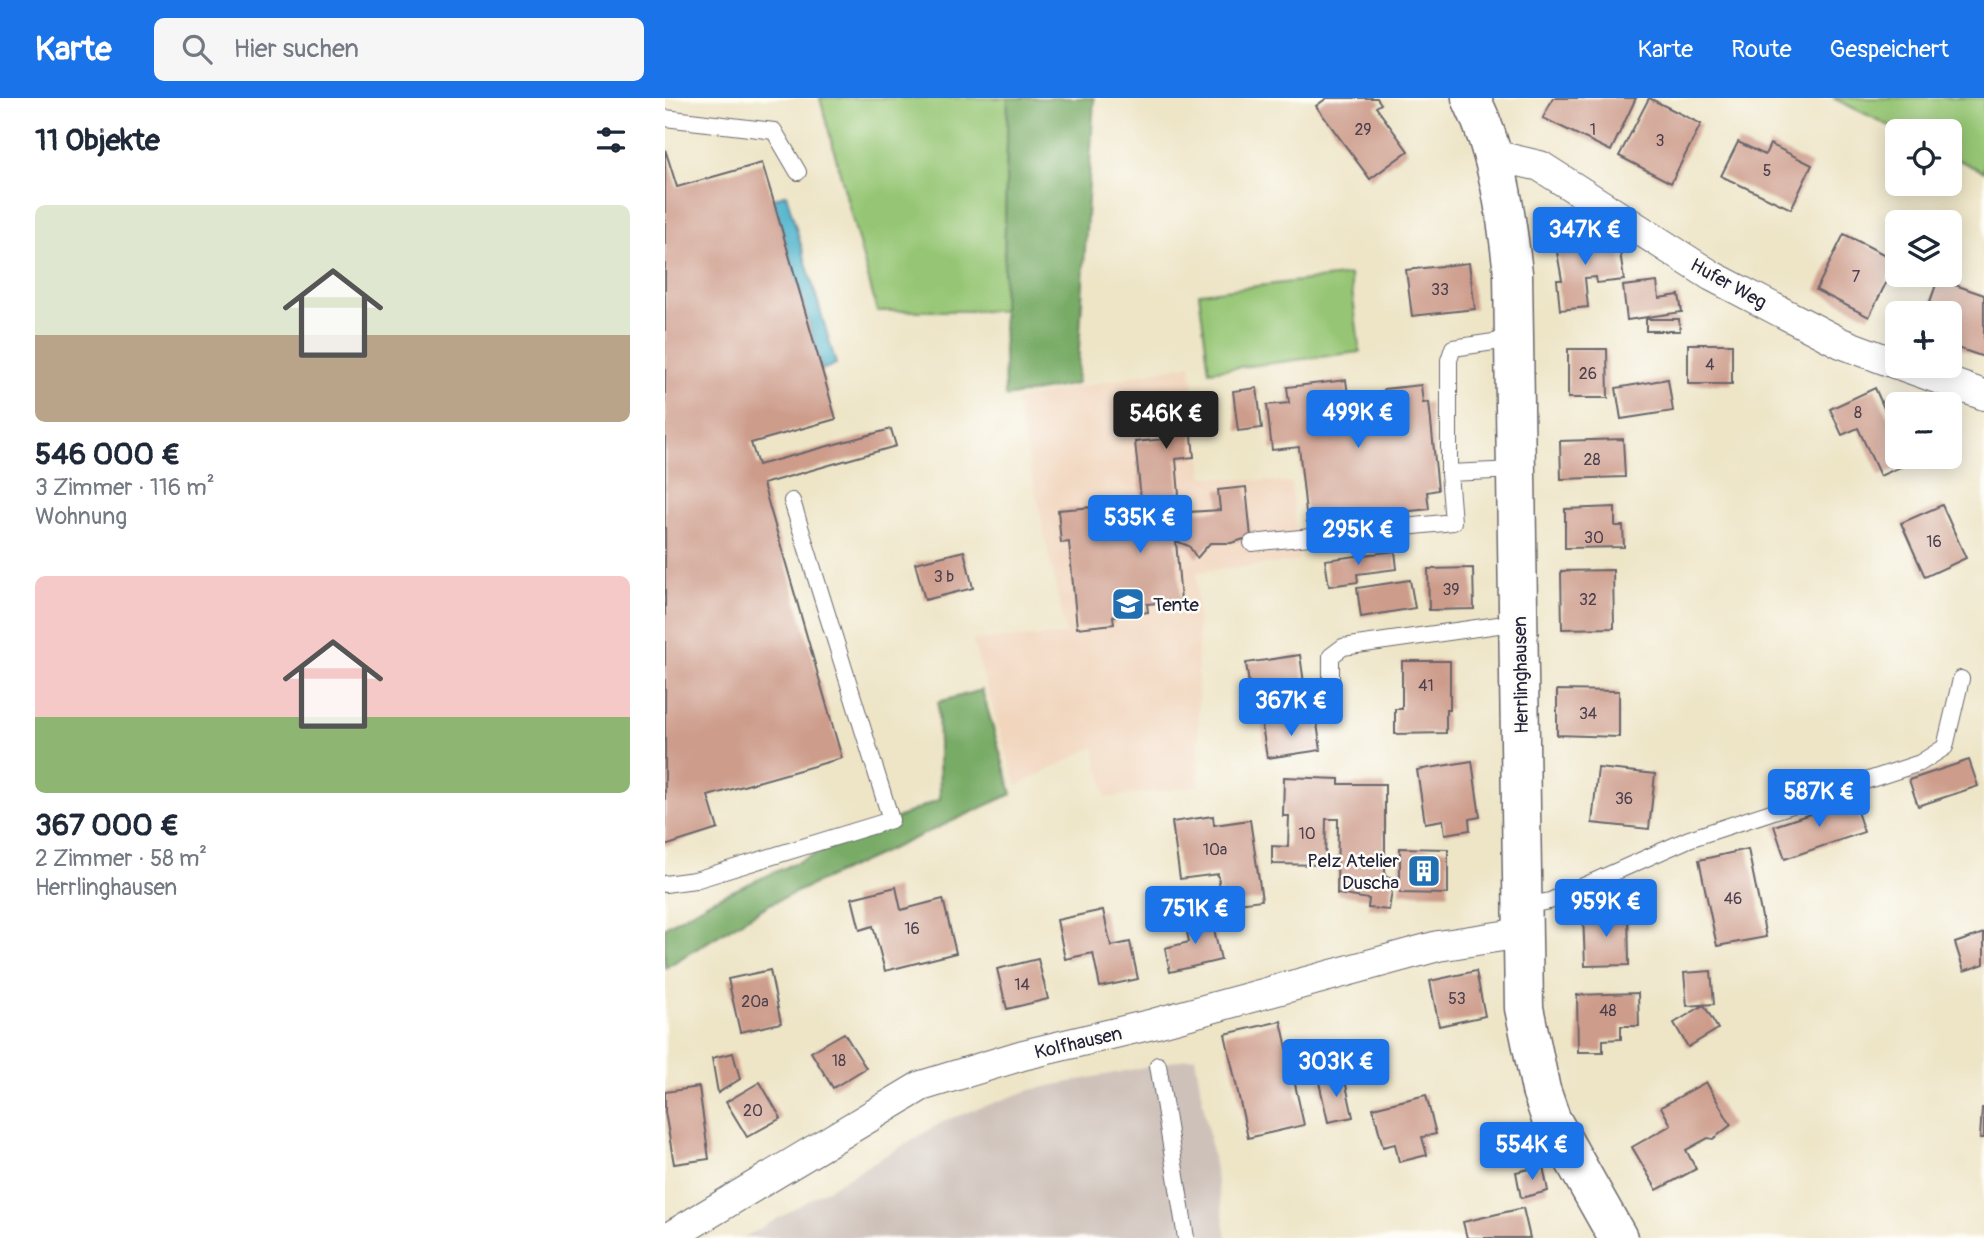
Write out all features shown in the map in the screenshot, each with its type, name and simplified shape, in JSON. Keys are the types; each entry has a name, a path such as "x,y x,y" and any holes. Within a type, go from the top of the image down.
{"street":[{"name":"Herrlinghausen","path":"1471,98 1493,155 1508,230 1514,339 1524,1008 1541,1090 1557,1134 1618,1238"},
{"name":"Hufer Weg","path":"1493,155 1540,166 1712,275 1841,343 1885,359"},
{"path":"1935,378 1984,396"},
{"name":"Kolfhausen","path":"668,1238 921,1086 1023,1055 1166,1021 1438,946 1522,919"}],"lane":[{"path":"665,118 774,131 799,172"},
{"path":"1252,543 1453,522 1448,401 1453,348 1514,339"},
{"path":"1449,472 1516,470"},
{"path":"665,884 695,880 891,820 792,501"},
{"path":"1331,694 1331,656 1343,647 1519,622"},
{"path":"1522,919 1551,901 1712,831 1920,762 1945,747 1961,679"},
{"path":"1158,1065 1186,1238"}],"shaded area":[{"name":"Tente","path":"1191,364 1203,476 1291,483 1299,561 1197,572 1199,786 1106,798 1094,747 1017,786 972,640 1066,635 1016,400"},
{"path":"1195,1057 1227,1238 744,1238 946,1120 1030,1090"}],"green space":[{"path":"820,98 1008,98 1003,311 877,311"},
{"path":"1008,98 1094,98 1077,384 1005,397 1003,311"},
{"path":"1833,98 1984,98 1984,172 1962,162 1962,119 1885,119 1885,124"},
{"path":"1350,275 1360,352 1209,371 1199,293"},
{"path":"982,690 1012,794 770,904 665,968 665,927 712,900 940,799 938,702"}],"water":[{"path":"786,194 836,364 822,370 773,199"}],"building":[{"path":"1327,98 1377,98 1381,104 1376,107 1408,151 1370,179 1316,106"},
{"path":"1553,98 1636,98 1611,151 1543,118"},
{"path":"1649,98 1701,124 1671,183 1619,156"},
{"path":"1738,142 1765,155 1770,144 1812,165 1791,209 1721,176"},
{"path":"665,149 677,187 762,163 773,199 836,419 751,443 758,465 891,429 896,446 763,484 842,758 708,796 718,829 665,846"},
{"path":"1593,227 1595,247 1619,244 1624,280 1597,283 1596,277 1585,278 1588,307 1560,310 1557,280 1562,280 1555,241 1573,239 1572,230"},
{"path":"1844,234 1885,255 1885,285 1869,317 1816,290"},
{"path":"1469,263 1475,309 1412,316 1406,270"},
{"path":"1657,282 1659,298 1679,295 1682,312 1627,320 1623,286"},
{"path":"1935,287 1961,287 1984,295 1984,357 1962,349 1962,301 1930,301"},
{"path":"1646,319 1679,319 1680,331 1646,331"},
{"path":"1688,344 1732,344 1732,384 1688,384"},
{"path":"1568,349 1607,349 1608,398 1568,398"},
{"path":"1668,379 1673,411 1621,419 1616,388"},
{"path":"1346,380 1350,410 1386,406 1384,389 1421,385 1423,403 1429,402 1438,490 1427,492 1429,509 1307,522 1299,447 1272,450 1267,405 1289,403 1287,387"},
{"path":"1257,388 1262,428 1238,431 1233,391"},
{"path":"1875,388 1885,410 1885,469 1896,469 1880,476 1858,428 1842,435 1830,409"},
{"path":"1188,396 1194,457 1176,459 1179,495 1141,499 1135,442 1165,439 1160,399"},
{"path":"1623,439 1625,477 1561,479 1560,441"},
{"path":"1246,487 1251,537 1231,543 1210,543 1197,558 1189,546 1176,541 1181,601 1147,604 1148,612 1113,616 1114,624 1077,628 1069,542 1061,543 1058,510 1118,505 1120,526 1173,526 1173,521 1190,518 1189,512 1220,510 1218,490"},
{"path":"1942,505 1966,558 1925,577 1901,523"},
{"path":"1615,507 1615,526 1623,526 1624,547 1565,548 1565,509"},
{"path":"964,551 973,588 925,600 915,563"},
{"path":"1395,551 1397,569 1357,574 1358,582 1329,586 1325,560"},
{"path":"1473,568 1474,609 1429,610 1428,569"},
{"path":"1613,570 1614,628 1562,629 1561,571"},
{"path":"1410,580 1415,608 1361,617 1357,588"},
{"path":"1300,655 1305,690 1251,699 1246,663"},
{"path":"1402,661 1450,661 1450,710 1446,710 1446,733 1395,734 1395,709 1402,709"},
{"path":"1557,690 1619,691 1619,737 1557,735"},
{"path":"1316,717 1321,750 1267,758 1262,725"},
{"path":"1969,760 1978,786 1918,806 1909,780"},
{"path":"1472,761 1480,817 1469,819 1470,830 1445,834 1443,820 1425,823 1417,770"},
{"path":"1598,768 1655,774 1649,829 1592,823"},
{"path":"1284,777 1339,779 1339,784 1385,784 1385,876 1394,878 1389,910 1368,908 1369,899 1337,894 1338,819 1326,819 1325,865 1272,864 1272,846 1288,847 1289,816 1283,816"},
{"path":"1853,800 1864,832 1785,859 1774,826"},
{"path":"1213,816 1214,825 1250,820 1262,900 1222,905 1218,874 1180,879 1172,822"},
{"name":"Pelz Atelier Duscha","path":"1400,848 1448,849 1448,894 1400,893"},
{"path":"1748,849 1766,937 1717,946 1699,860"},
{"path":"896,887 901,910 943,899 956,953 885,971 873,926 860,930 852,898"},
{"path":"1103,910 1111,946 1130,942 1138,979 1100,987 1093,953 1065,959 1057,920"},
{"path":"1628,911 1629,965 1585,966 1583,913"},
{"path":"1211,916 1221,960 1170,972 1165,948 1189,942 1185,922"},
{"path":"1984,933 1984,964 1964,971 1955,943"},
{"path":"1038,959 1048,999 1007,1009 997,969"},
{"path":"770,970 781,1023 740,1032 728,979"},
{"path":"1476,971 1485,1016 1439,1026 1430,981"},
{"path":"1711,971 1714,1004 1687,1006 1684,973"},
{"path":"1638,993 1639,1026 1621,1026 1621,1039 1603,1040 1603,1052 1578,1052 1577,995"},
{"path":"1704,1005 1718,1029 1688,1047 1674,1023"},
{"path":"1281,1021 1304,1125 1248,1138 1225,1034"},
{"path":"844,1033 866,1068 833,1088 811,1052"},
{"path":"733,1053 740,1079 718,1093 712,1058"},
{"path":"1344,1076 1353,1117 1328,1122 1319,1082"},
{"path":"760,1082 781,1118 747,1137 726,1102"},
{"path":"1706,1082 1731,1125 1713,1139 1708,1138 1686,1150 1696,1169 1657,1190 1632,1147 1671,1125 1661,1107"},
{"path":"699,1087 709,1159 674,1164 665,1112 665,1092"},
{"path":"1426,1095 1436,1134 1422,1137 1427,1155 1399,1162 1395,1144 1383,1147 1373,1108"},
{"path":"1982,1108 1984,1138 1980,1138"},
{"path":"1543,1166 1548,1191 1521,1198 1516,1172"},
{"path":"1523,1208 1530,1238 1467,1238 1463,1222"}],"place":[{"name":"Tente","path":"1128,604"},
{"name":"Pelz Atelier Duscha","path":"1424,871"}]}
